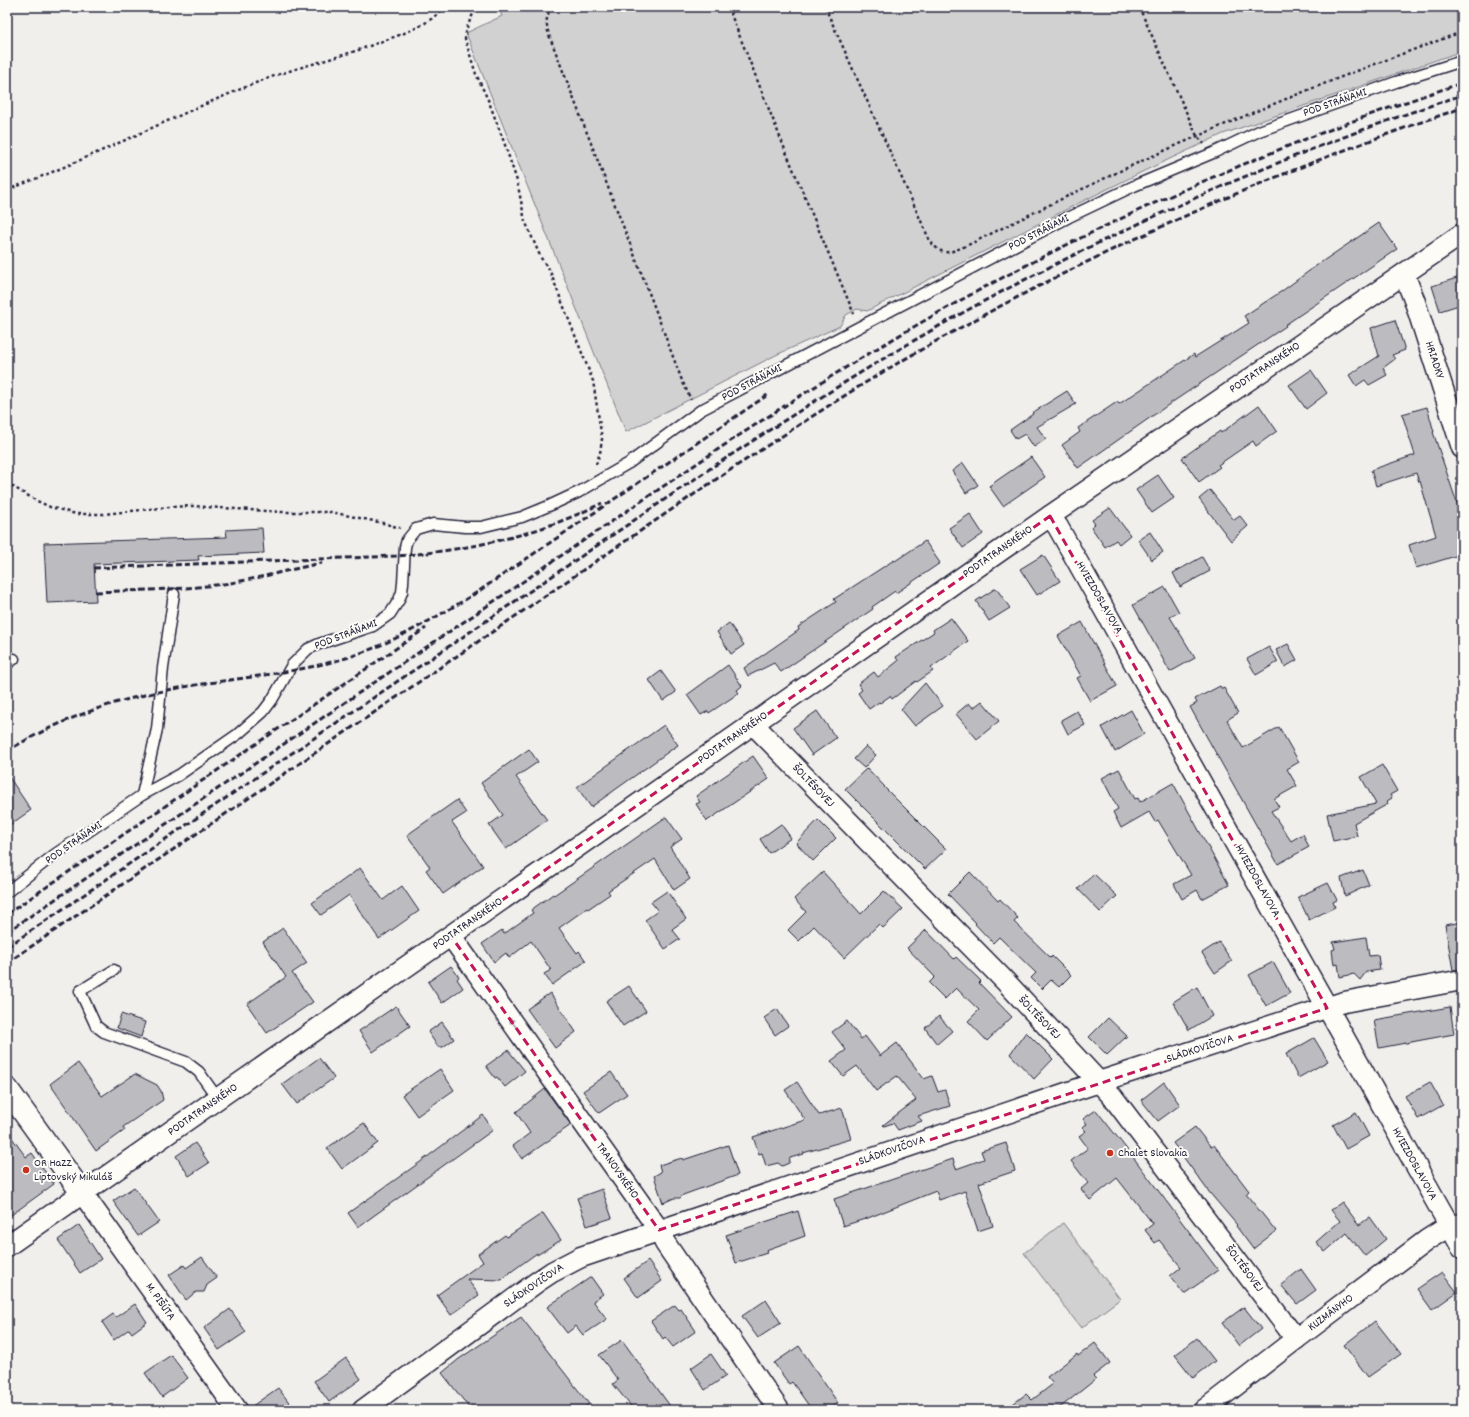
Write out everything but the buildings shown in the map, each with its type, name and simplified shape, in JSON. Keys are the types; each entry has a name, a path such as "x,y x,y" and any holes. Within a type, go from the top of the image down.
{"street":[{"name":"PODTATRANSKÉHO","path":"7,1246 218,1100 1050,516 1462,234"},
{"name":"HRIADKY","path":"1404,274 1415,302 1462,448"},
{"name":"HVIEZDOSLAVOVA","path":"1050,516 1058,527 1109,615 1327,1008 1456,1225 1462,1248"},
{"name":"ŠOLTÉSOVEJ","path":"753,724 1005,982 1100,1082 1152,1148 1296,1339"},
{"name":"TRANOVSKÉHO","path":"451,936 658,1230 665,1243 779,1410"},
{"name":"SLÁDKOVIČOVA","path":"363,1410 552,1272 581,1257 1100,1082 1344,1002 1462,980"},
{"path":"7,1088 83,1194"},
{"name":"M. PIŠÚTA","path":"83,1194 237,1410"},
{"name":"KUZMÁNYHO","path":"1204,1410 1427,1240 1456,1225"}],"lane":[{"name":"POD STRÁŇAMI","path":"7,892 54,855 142,795 179,775 213,753 242,731 263,712 272,700 292,665 308,649 373,626 390,614 402,592 404,583 405,547 416,529 434,524 481,527 522,517 579,492 629,463 697,412 1069,217 1134,186 1213,153 1259,131 1388,85 1462,61"},
{"path":"142,795 157,729 163,668 174,594"},
{"path":"114,970 80,991 96,1026 104,1032 186,1062 199,1072 218,1100"}],"path":[{"path":"7,190 68,165 198,107 260,82 359,50 419,27 441,11 444,7"},
{"path":"482,7 473,14 467,27 465,39 476,74 489,102 517,181 525,220 541,258 549,269 592,381 602,438 600,453 593,474 579,492"},
{"path":"552,7 546,18 546,26 549,35 681,378 697,412"},
{"path":"728,7 786,152 850,307 860,327"},
{"path":"825,7 930,241 937,250 948,253 966,246 1067,196 1197,136 1368,66 1462,32"},
{"path":"1139,7 1197,136"},
{"path":"7,482 37,501 50,507 76,514 104,514 192,506 274,511 331,512 398,527 412,534"}],"highlighted area":[{"path":"1050,516 1327,1008 659,1230 451,936"}],"shaded area":[{"path":"498,7 1462,7 1462,51 1223,134 1079,203 867,311 857,309 846,315 840,326 776,355 626,432 466,33 502,16"},
{"path":"1063,1223 1120,1299 1081,1328 1024,1253"}],"railway":[{"path":"7,932 705,458 814,387 887,342 1000,279 1056,250 1169,196 1285,147 1403,103 1462,83"},
{"path":"7,947 711,468 820,398 931,330 1062,261 1174,207 1345,136 1462,95"},
{"path":"7,963 718,478 830,405 898,363 1034,289 1103,254 1174,221 1316,161 1462,108"},
{"path":"7,751 65,721 84,713 125,700 189,686 272,674 314,666 354,655 390,641 425,623 476,593 769,394"},
{"path":"94,568 396,556 450,550 502,540 527,533 577,515 602,503"},
{"path":"96,592 196,587 230,583 322,563"},
{"path":"7,914 426,628"}],"place":[{"name":"Chalet Slovakia","path":"1110,1153"},
{"name":"OR HaZZ Liptovský Mikuláš","path":"26,1170"}]}
